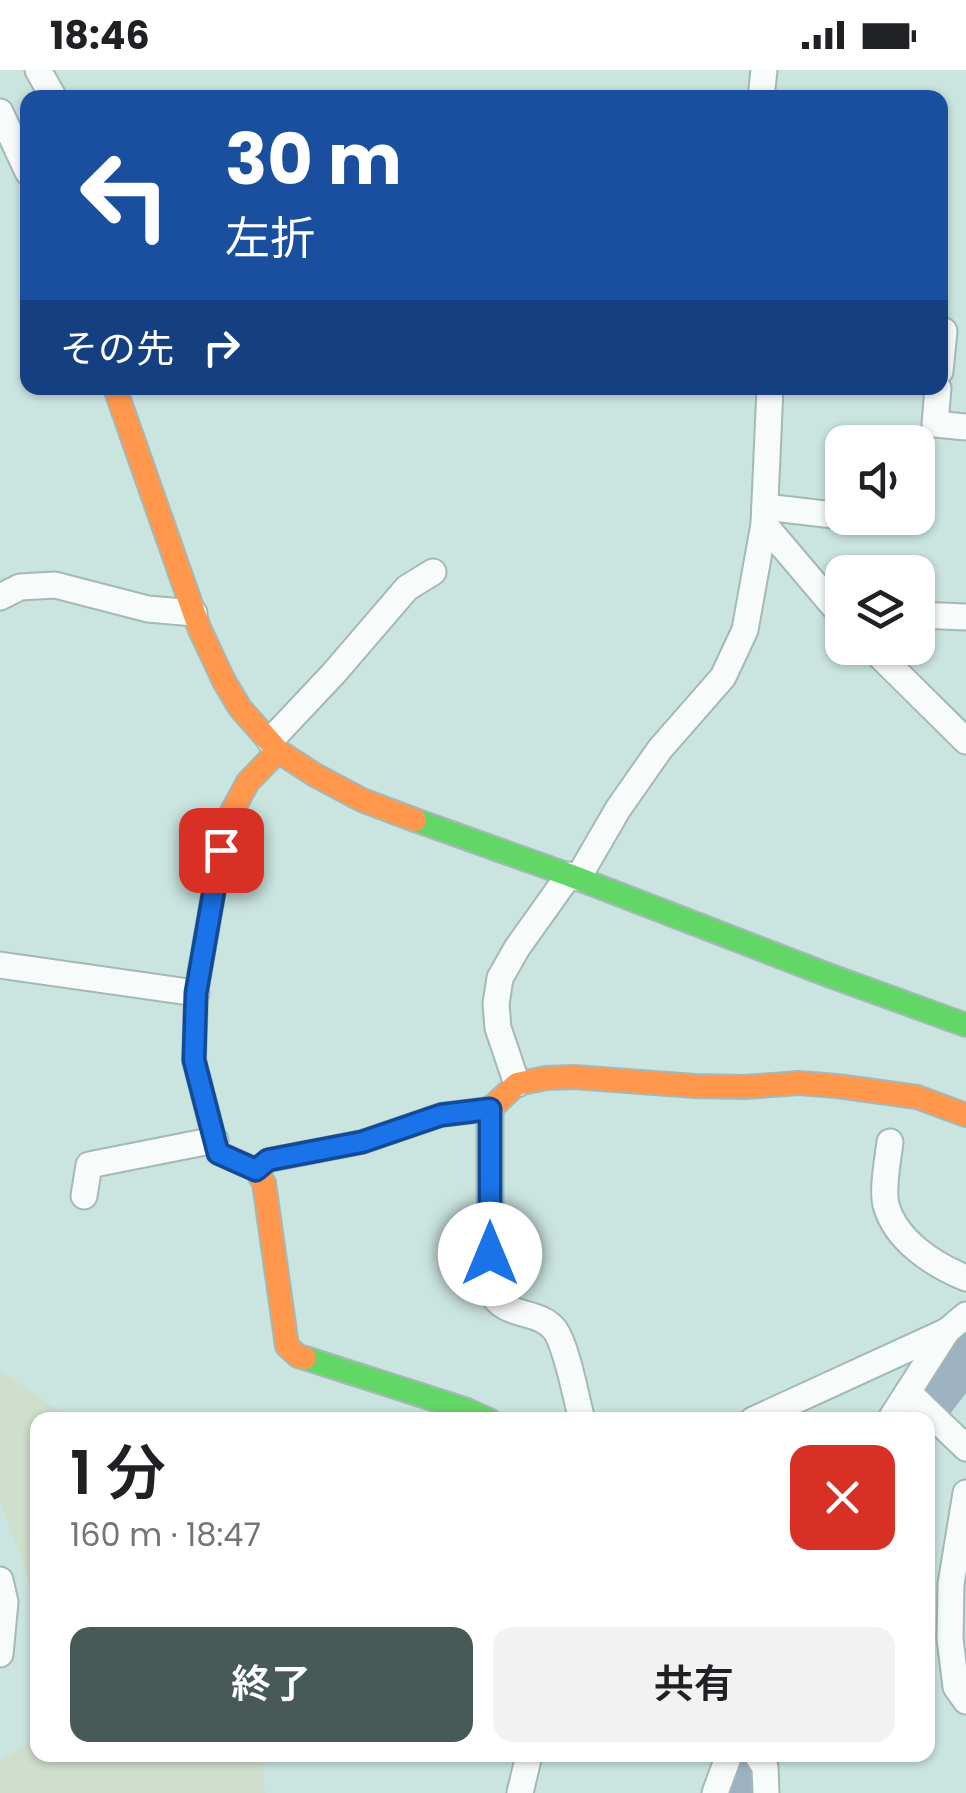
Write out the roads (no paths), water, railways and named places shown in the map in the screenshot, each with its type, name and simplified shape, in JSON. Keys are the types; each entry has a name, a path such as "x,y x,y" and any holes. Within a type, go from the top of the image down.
{"street":[{"path":"0,112 20,155"},
{"path":"118,395 194,613 224,682 240,708 274,746 315,775 362,800 966,1025"},
{"path":"137,395 143,419 139,454"},
{"path":"517,1084 498,1028 500,978 517,948 574,877 660,749 722,676 746,630 765,515 770,395"},
{"path":"937,395 935,424 966,427"},
{"path":"765,515 825,516"},
{"path":"765,515 825,594"},
{"path":"433,572 407,588 274,746 230,815 196,993 194,1060 218,1153 256,1170 264,1183 287,1346 298,1356 472,1412"},
{"path":"0,597 20,586 55,586 148,609 194,613"},
{"path":"935,616 966,618"},
{"path":"889,665 966,740"},
{"path":"0,964 196,993"},
{"path":"256,1170 268,1160 362,1142 441,1115 490,1109 517,1084 546,1078 695,1086 836,1086 918,1098 966,1114"},
{"path":"490,1109 490,1290 507,1309 554,1328 580,1412"},
{"path":"84,1196 88,1165 215,1140"},
{"path":"890,1142 886,1204 900,1232 925,1256 966,1278"},
{"path":"895,1412 957,1323"},
{"path":"770,1412 957,1323"},
{"path":"908,1392 929,1412"},
{"path":"935,1418 966,1448"},
{"path":"966,1493 952,1584 950,1639 956,1687 966,1700"},
{"path":"0,1580 5,1602 0,1654"},
{"path":"520,1793 527,1762"},
{"path":"714,1793 727,1762"},
{"path":"762,1762 766,1767 766,1793"}],"waterway":[{"path":"915,1412 966,1345"},
{"path":"734,1793 745,1762"}]}
